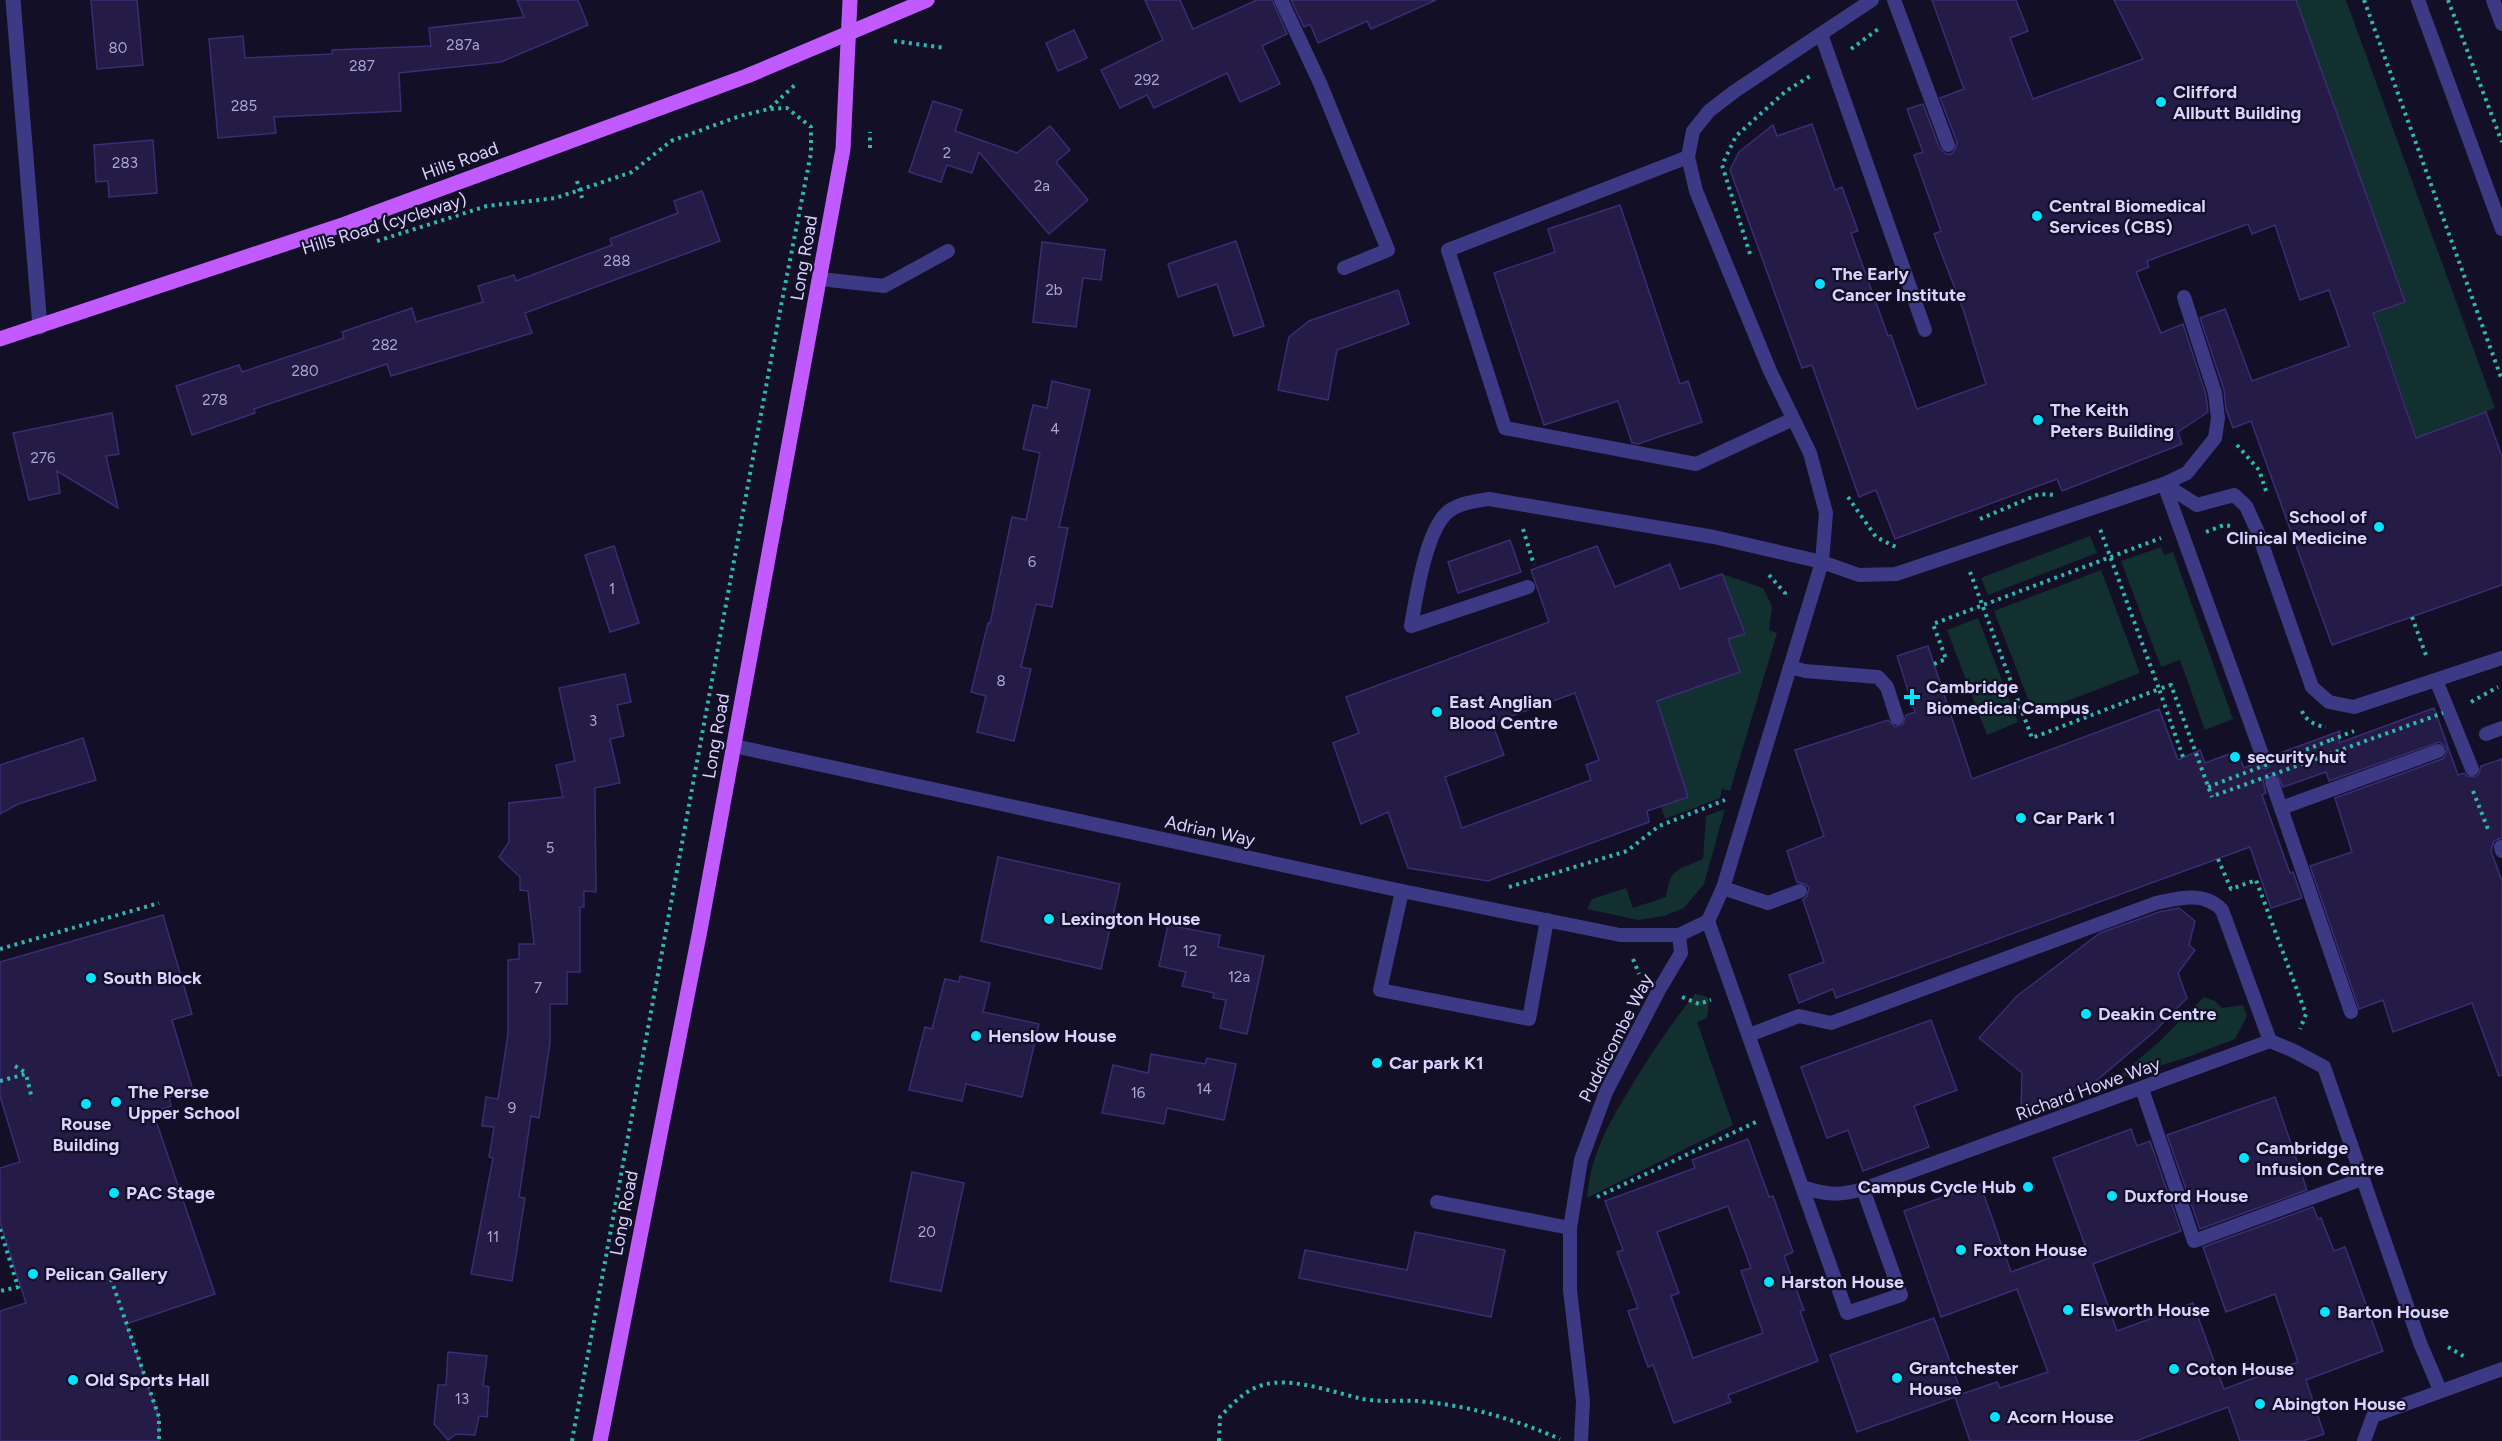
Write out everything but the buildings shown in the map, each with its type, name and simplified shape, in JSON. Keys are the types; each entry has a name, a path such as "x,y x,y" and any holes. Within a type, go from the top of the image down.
{"main road":[{"name":"Long Road","path":"600,1441 734,746 843,149 850,0"},
{"name":"Hills Road","path":"0,339 345,224 747,76 927,0"}],"street":[{"path":"13,0 40,327"}],"lane":[{"path":"1281,0 1320,83 1388,250 1344,267"},
{"path":"1679,935 1708,921 1723,888 1822,562 1826,513 1810,453 1770,371 1696,191 1688,157 1693,131 1709,111 1735,91 1872,0"},
{"path":"2418,0 2502,230"},
{"path":"2493,0 2502,24"},
{"path":"1897,6 1948,145"},
{"path":"1821,34 1925,330"},
{"path":"1688,157 1448,250 1505,428 1696,464 1793,419"},
{"path":"820,279 884,286 948,250"},
{"path":"1528,587 1411,626 1422,573 1435,531 1448,512 1465,504 1489,499 1714,537 1822,562 1858,575 1875,576 1896,574 2164,484 2187,473 2215,438 2218,418 2215,393 2184,297"},
{"path":"2164,484 2197,505 2234,495 2246,506 2257,530 2312,687 2329,702 2354,707 2502,658"},
{"path":"2164,484 2264,760"},
{"path":"1790,667 1805,671 1878,677 1887,687 1898,718"},
{"path":"2436,680 2472,770"},
{"path":"2486,734 2502,728"},
{"name":"Adrian Way","path":"734,746 1402,891 1620,935 1679,935"},
{"path":"2282,808 2438,751"},
{"path":"2272,782 2351,1012"},
{"path":"1723,888 1768,903 1800,891"},
{"path":"1402,891 1380,990 1528,1019 1547,920"},
{"path":"1749,1035 1799,1017 1831,1023 2156,903 2189,896 2214,902 2222,910 2270,1041 2324,1067 2420,1343 2440,1390"},
{"path":"1708,921 1847,1313 1901,1295 1863,1189"},
{"name":"Puddicombe Way","path":"1581,1441 1583,1401 1570,1290 1570,1228 1581,1160 1605,1092 1681,953 1679,935"},
{"name":"Richard Howe Way","path":"1802,1186 1827,1195 1845,1194 1863,1189 2270,1041"},
{"path":"2142,1089 2194,1241 2362,1179"},
{"path":"1437,1202 1570,1228"},
{"path":"2364,1441 2373,1416 2502,1369"}],"path":[{"path":"2364,0 2502,380"},
{"path":"2448,0 2502,142"},
{"path":"1753,263 1722,165 1736,136 1786,91 1831,64 1897,6"},
{"name":"Long Road","path":"572,1441 811,153 811,127 787,108 769,109"},
{"name":"Hills Road (cycleway)","path":"375,242 487,206 556,198 632,172 671,141 740,116 769,109"},
{"path":"577,181 582,198"},
{"path":"2233,440 2259,470 2270,501"},
{"path":"1845,490 1853,507 1876,537 1897,548 1907,546"},
{"path":"1975,522 2039,494 2057,495"},
{"path":"2092,508 2183,757"},
{"path":"1529,548 1535,569"},
{"path":"1963,551 2032,738 2170,685 2208,788 2214,796 2443,713"},
{"path":"1767,573 1785,593 1786,602"},
{"path":"2412,617 2427,658 2416,661"},
{"path":"2464,705 2502,685"},
{"path":"2208,788 2354,731"},
{"path":"1504,889 1627,851 1659,826 1728,800 1747,805"},
{"path":"2218,859 2231,889 2256,880 2306,1014 2292,1050"},
{"path":"0,949 159,903"},
{"path":"1675,1004 1684,986"},
{"path":"1710,991 1714,1009"},
{"path":"15,1066 26,1074 32,1098"},
{"path":"0,1081 26,1074"},
{"path":"1752,1112 1760,1133"},
{"path":"1572,1209 1775,1113"},
{"path":"0,1229 18,1287 0,1291"},
{"path":"111,1279 159,1418 159,1441"},
{"path":"2420,1343 2438,1334 2448,1348 2466,1358 2475,1354"},
{"path":"1219,1441 1220,1417 1243,1393 1273,1383 1318,1387 1365,1399 1395,1402 1424,1401 1485,1411 1524,1423 1565,1441"}],"green space":[{"path":"2296,0 2346,0 2495,408 2435,431 2426,465 2374,313 2405,302"},
{"path":"2090,536 2097,553 1988,595 1981,578"},
{"path":"2161,547 2164,555 2173,552 2233,719 2205,730 2180,660 2161,667 2121,561"},
{"path":"2101,570 2140,673 2034,714 1994,611"},
{"path":"1722,574 1763,588 1772,606 1769,630 1777,633 1730,791 1722,789 1720,798 1665,819 1661,806 1687,797 1657,701 1740,672 1728,639 1744,634"},
{"path":"1978,618 2018,722 1987,735 1947,630"},
{"path":"1725,809 1704,884 1684,908 1664,916 1638,920 1587,909 1592,899 1626,888 1633,908 1666,897 1673,875 1681,868 1703,859 1706,816"},
{"path":"1695,994 1706,996 1709,1000 1707,1018 1697,1022 1733,1125 1587,1198 1593,1165 1611,1121 1657,1045"},
{"path":"2204,997 2215,1001 2222,1008 2243,1005 2247,1016 2235,1039 2185,1058 2116,1079 2161,1040"}],"place":[{"name":"Clifford Allbutt Building","path":"2161,102"},
{"name":"Central Biomedical Services (CBS)","path":"2037,216"},
{"name":"The Early Cancer Institute","path":"1820,284"},
{"name":"The Keith Peters Building","path":"2038,420"},
{"name":"School of Clinical Medicine","path":"2379,527"},
{"name":"Cambridge Biomedical Campus","path":"1912,697"},
{"name":"East Anglian Blood Centre","path":"1437,712"},
{"name":"security hut","path":"2235,757"},
{"name":"Car Park 1","path":"2021,818"},
{"name":"Lexington House","path":"1049,919"},
{"name":"South Block","path":"91,978"},
{"name":"Deakin Centre","path":"2086,1014"},
{"name":"Henslow House","path":"976,1036"},
{"name":"Car park K1","path":"1377,1063"},
{"name":"The Perse Upper School","path":"116,1102"},
{"name":"Rouse Building","path":"86,1104"},
{"name":"Cambridge Infusion Centre","path":"2244,1158"},
{"name":"Campus Cycle Hub","path":"2028,1187"},
{"name":"PAC Stage","path":"114,1193"},
{"name":"Duxford House","path":"2112,1196"},
{"name":"Foxton House","path":"1961,1250"},
{"name":"Pelican Gallery","path":"33,1274"},
{"name":"Harston House","path":"1769,1282"},
{"name":"Elsworth House","path":"2068,1310"},
{"name":"Barton House","path":"2325,1312"},
{"name":"Coton House","path":"2174,1369"},
{"name":"Grantchester House","path":"1897,1378"},
{"name":"Old Sports Hall","path":"73,1380"},
{"name":"Abington House","path":"2260,1404"},
{"name":"Acorn House","path":"1995,1417"}]}
